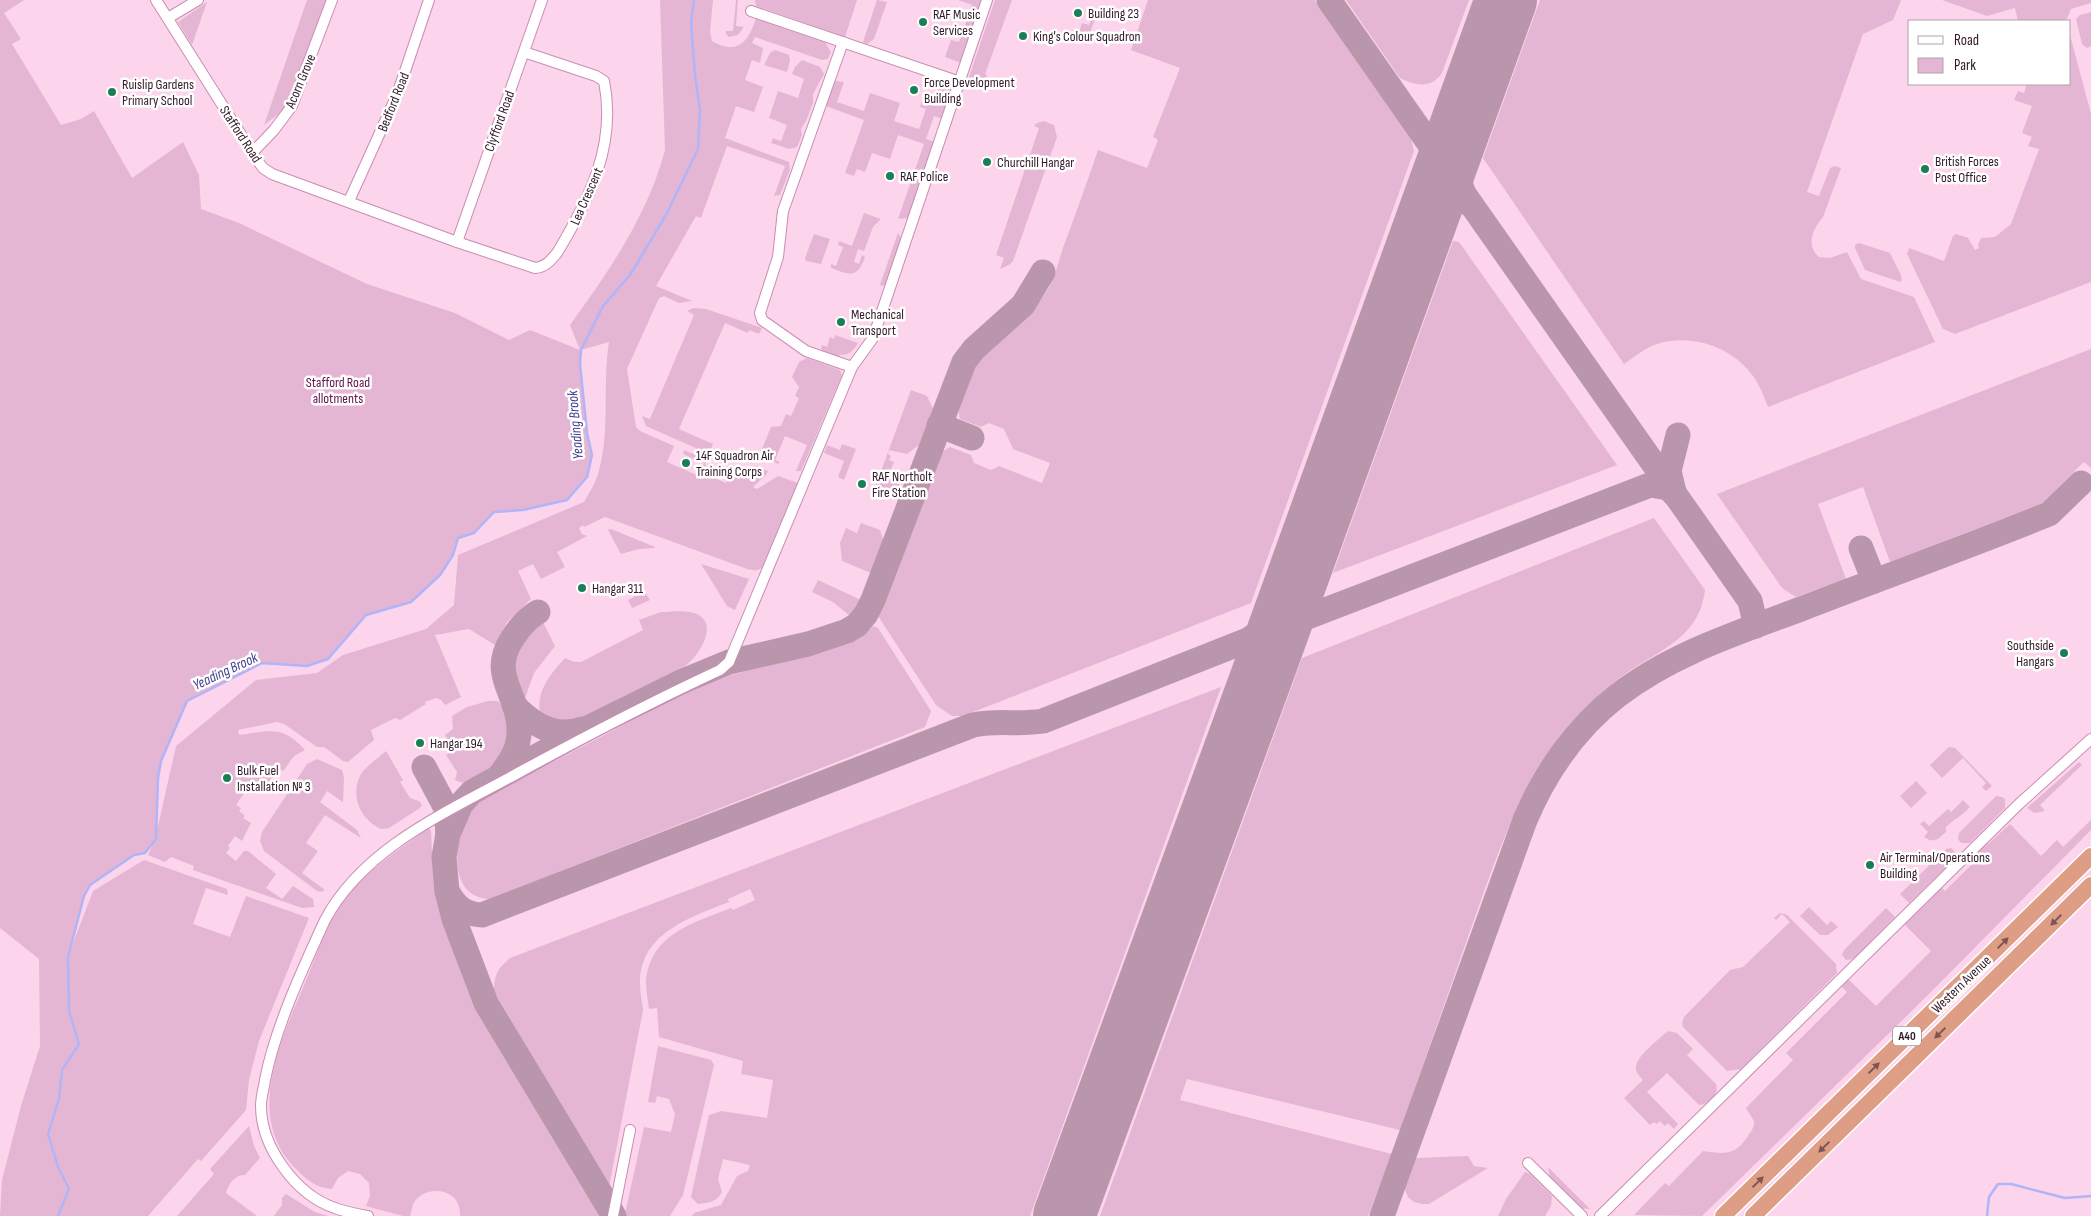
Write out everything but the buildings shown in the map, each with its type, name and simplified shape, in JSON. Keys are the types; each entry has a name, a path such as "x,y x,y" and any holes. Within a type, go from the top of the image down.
{"highway":[{"name":"Western Avenue","path":"1723,1216 2091,856"},
{"name":"Western Avenue","path":"1753,1216 2091,885"}],"street":[{"name":"Stafford Road","path":"156,0 263,168 272,174 456,242"},
{"path":"168,18 198,0"},
{"name":"Acorn Grove","path":"252,152 274,130 292,106 332,0"},
{"name":"Bedford Road","path":"349,201 397,95 429,0"},
{"name":"Clyfford Road","path":"456,242 542,0"},
{"path":"368,1216 334,1208 316,1199 300,1186 281,1163 263,1126 261,1105 267,1069 278,1033 332,905 360,874 385,852 429,822 577,741 720,670 727,664 735,649 852,367 872,338 987,0"},
{"path":"751,11 960,82"},
{"path":"843,42 783,211 778,257 760,317 806,352 852,367"},
{"name":"Lea Crescent","path":"456,242 535,268 541,267 549,262 566,238 586,201 601,166 607,125 604,81 596,76 524,52"},
{"path":"1600,1216 2019,804 2091,739"},
{"path":"613,1216 630,1130"},
{"path":"1528,1163 1582,1216"}],"green space":[{"name":"Stafford Road allotments","path":"0,0 24,0 4,13 21,39 12,44 61,125 81,119 94,111 132,178 183,142 199,175 201,209 239,223 367,284 455,313 509,340 530,330 580,350 570,325 613,263 638,220 658,174 665,150 660,0 713,0 710,32 712,41 721,45 729,47 741,44 750,33 756,18 775,22 777,26 825,42 831,52 828,59 822,60 755,37 752,43 763,48 760,63 752,60 745,80 763,87 754,112 736,106 725,138 789,162 790,170 780,195 774,196 785,166 727,146 701,218 696,216 656,286 692,301 679,303 664,296 659,298 627,369 636,427 640,431 674,446 667,462 699,476 704,463 683,454 684,450 707,460 705,465 713,469 710,476 726,483 730,476 756,466 768,471 753,487 757,489 778,476 798,483 799,486 766,564 758,570 747,569 605,517 584,527 583,525 579,528 582,534 587,536 557,552 565,567 541,579 533,564 518,571 531,599 507,622 495,645 469,629 435,635 461,697 445,705 436,698 425,702 426,704 400,720 395,718 371,730 374,740 348,762 343,761 324,747 317,747 284,724 277,722 238,730 239,735 267,731 282,733 297,742 305,750 294,756 283,771 278,768 264,788 261,786 259,789 251,783 236,805 241,808 239,811 245,816 243,818 251,823 242,841 235,836 228,846 230,848 226,853 236,861 244,851 248,851 276,874 266,888 282,899 293,886 313,899 314,907 302,908 193,870 194,866 171,857 165,862 148,855 154,842 145,853 134,855 90,885 84,896 70,951 93,891 144,860 227,889 228,895 206,888 193,924 230,937 246,896 309,918 259,1041 249,1080 246,1110 201,1161 198,1159 148,1216 0,1216 2,1180 21,1106 40,1046 39,959 0,928","holes":["609,342 602,458 597,478 584,502 458,555 454,605 426,629 343,655 317,673 256,680 176,746 156,835 158,778 161,761 187,701 262,663 307,666 328,659 366,615 411,602 440,575 453,555 458,538 474,533 494,512 523,510 567,500 587,477 592,455 587,433 580,364 581,350"]},
{"path":"307,0 329,0 285,109 264,125"},
{"path":"736,0 738,0 736,26 744,27 738,35 729,37 726,31 733,31"},
{"path":"755,0 857,0 845,37 756,6"},
{"path":"877,0 887,2 874,39 867,44 863,42"},
{"path":"958,0 982,0 961,63 945,57 951,40 959,42 972,5"},
{"path":"995,0 1012,0 985,74 987,75 984,85 976,82 975,85 979,87 978,89 969,86 967,83"},
{"path":"1148,0 1315,0 1405,129 1411,139 1414,151 1251,603 981,709 962,716 952,716 936,705 878,616 940,453 950,447 971,455 974,463 991,470 999,466 1042,483 1050,463 1013,449 1004,429 989,423 981,427 960,419 959,401 965,384 975,367 1034,307 1051,284 1098,150 1147,168 1158,140 1153,137 1180,68 1131,50"},
{"path":"1346,0 1469,0 1442,73 1433,82 1417,84 1400,78"},
{"path":"1540,0 1901,0 1893,20 1863,34 1807,192 1819,196 1830,168 1835,166 1841,168 1823,217 1816,227 1811,242 1819,257 1830,258 1847,252 1861,279 1914,297 1935,342 1768,407 1752,374 1729,354 1706,344 1694,341 1669,341 1644,350 1624,364 1483,158"},
{"path":"1942,0 2091,0 2091,3 2071,9 2066,20 2018,20 2015,8 1987,16"},
{"path":"207,2 192,45 178,22"},
{"path":"1087,9 1097,13 1088,38 1083,38 1079,32 1082,23 1089,25 1093,15 1086,12"},
{"path":"2091,12 2091,46 2087,48 2082,44 2076,19 2080,15"},
{"path":"2071,39 2091,114 2091,282 1955,334 1943,329 1907,254 1909,248 1944,261 1953,236 1956,234 1968,238 1975,250 1979,248 1978,245 1981,238 1995,237 2011,224 2039,149 2028,146 2032,137 2022,133 2032,106 2014,100 2018,91 2024,93 2027,85 2071,85"},
{"path":"775,50 789,55 790,61 787,72 764,65 770,53"},
{"path":"802,60 820,67 824,74 813,94 813,103 801,129 802,135 797,147 789,149 771,143 773,138 781,141 787,125 769,118 778,91 798,98 804,79 792,74 795,67"},
{"path":"835,81 844,82 837,102 864,111 870,93 900,103 894,121 919,129 926,109 920,107 922,101 933,104 941,81 949,84 951,93 942,119 934,116 926,139 935,142 908,218 898,219 924,144 898,135 890,159 872,153 865,172 857,169 854,176 845,173 864,120 826,106"},
{"path":"1044,121 1054,125 1057,137 1013,261 1000,269 1004,258 996,255 1039,128 1034,126"},
{"path":"864,213 881,219 873,227 864,251 858,249 854,262 859,264 862,255 865,257 859,269 856,272 848,273 831,268 831,264 836,266 843,247 838,245 839,241 852,246"},
{"path":"898,233 902,239 886,284 882,286 880,285"},
{"path":"814,234 830,239 821,264 806,261 805,258"},
{"path":"1453,241 1459,242 1617,465 1333,573"},
{"path":"1859,243 1890,253 1902,280 1900,282 1865,270 1855,248 1855,245"},
{"path":"693,308 706,309 762,328 759,334 749,330 748,333 725,323 679,429 713,444 709,454 646,426 642,416 650,419 694,315 687,311"},
{"path":"835,335 858,343 846,355 838,357 823,352 822,345 827,347 830,337 834,339"},
{"path":"2091,349 2091,468 2084,462 2041,504 1890,562 1863,487 1818,504 1846,579 1796,597 1782,588 1717,494"},
{"path":"807,358 840,370 842,375 801,471 796,471 807,445 785,436 775,460 780,462 778,464 764,457 762,449 771,427 781,426 786,414 791,416 799,398 795,396 799,387 792,377 799,362"},
{"path":"911,390 927,396 933,409 919,445 907,454 889,450 888,454 891,456 889,460 894,462 887,478 898,483 903,490 901,494 892,497 874,490"},
{"path":"842,444 856,449 844,480 838,477 844,461 824,453 827,445 840,450"},
{"path":"1654,518 1705,590 1701,608 1694,622 1684,634 1659,653 1617,680 1578,715 1558,739 1529,785 1506,833 1400,1130 1187,1079 1180,1100 1392,1154 1368,1216 1100,1216 1302,658"},
{"path":"861,523 880,530 884,542 871,573 842,561 840,543 846,528 857,533"},
{"path":"611,529 655,548 639,549 621,554 608,530"},
{"path":"701,564 749,579 735,610 727,606"},
{"path":"818,580 861,600 856,610 850,616 833,602 812,592"},
{"path":"642,588 650,600 632,608 628,600 641,593 639,589"},
{"path":"661,612 690,612 699,615 704,620 707,627 704,642 690,662 670,675 584,718 562,721 548,717 540,712 540,697 546,682 565,658 574,662 581,662 643,630 639,620"},
{"path":"541,618 555,646 534,673 524,701 516,677 515,656 523,636"},
{"path":"874,626 878,628 931,711 925,727 491,899 477,896 467,889 460,879 457,852 460,838 470,811 479,801 695,687 855,641"},
{"path":"1221,687 1030,1216 692,1216 694,1213 721,1205 737,1176 748,1171 750,1165 723,1159 718,1179 722,1192 718,1198 698,1204 691,1197 709,1115 721,1111 767,1118 773,1080 741,1074 743,1061 659,1037 657,1008 649,1009 646,982 649,966 656,952 665,941 688,925 731,908 733,910 755,900 750,889 728,899 729,902 699,914 670,929 658,939 649,951 642,966 640,983 643,1010 609,1187 494,991 498,972 502,965 510,958"},
{"path":"488,701 498,701 504,708 509,724 507,742 499,758 490,768 462,783 455,780 457,772 446,755 453,750 445,735 453,729 452,716 467,707"},
{"path":"1949,747 1955,748 1992,786 1986,791 1982,787 1986,783 1963,758 1942,778 1930,765"},
{"path":"386,751 403,780 400,782 410,798 419,801 422,805 389,828 381,829 363,814 359,807 356,792 362,773"},
{"path":"317,759 342,770 344,777 343,802 327,791 320,802 357,830 361,838 325,815 306,843 318,851 302,873 325,890 321,892 317,891 264,851 260,841 262,832 307,764"},
{"path":"2079,762 2082,765 2040,805 2045,811 2035,813 2027,808"},
{"path":"1916,781 1927,793 1911,808 1900,796"},
{"path":"1996,796 2005,799 2005,808 1970,843 1961,843 1958,839 1959,833"},
{"path":"1963,800 1970,807 1946,827 1946,832 1938,839 1931,840 1924,837 1928,832 1920,824 1924,821 1929,826 1948,809 1951,812"},
{"path":"2091,820 2091,830 1928,995 1702,1216 1634,1215 1665,1183 1669,1186 1703,1151 1728,1152 1743,1143 1754,1124 1746,1108 1793,1060 1786,1053 1847,992 1840,985 1847,978 1876,1006 1931,951 1903,923 1940,886 1945,891 1972,864 1967,859 1985,842 1988,844 2010,824 2041,856 2057,840 2063,847"},
{"path":"429,828 431,831 433,872 440,914 479,1011 601,1216 460,1216 459,1206 455,1199 441,1191 433,1191 425,1193 418,1198 413,1204 410,1216 403,1216 366,1206 370,1196 369,1183 360,1174 348,1171 338,1178 332,1189 321,1187 312,1183 300,1173 280,1148 272,1125 269,1100 272,1075 288,1025 326,931 340,905 359,883 381,863"},
{"path":"1951,848 1955,852 1956,858 1909,903 1900,894 1946,849"},
{"path":"1809,907 1827,925 1831,921 1838,927 1828,935 1820,935 1800,916"},
{"path":"1886,908 1895,917 1854,959 1846,960 1842,955 1844,950"},
{"path":"1780,913 1787,915 1836,964 1837,973 1741,1069 1727,1071 1683,1027 1684,1017 1730,970 1743,967 1790,922 1782,914 1776,920 1774,918"},
{"path":"1668,1031 1677,1033 1693,1049 1687,1055 1716,1084 1717,1088 1715,1095 1710,1101 1699,1105 1667,1073 1647,1092 1678,1124 1674,1129 1668,1123 1665,1126 1660,1121 1657,1124 1654,1122 1650,1125 1624,1098 1643,1080 1636,1068 1640,1057"},
{"path":"658,1046 711,1060 714,1065 683,1195 670,1216 626,1216 644,1127 671,1132 675,1114 669,1099 657,1096 655,1103 648,1102"},
{"path":"249,1126 254,1146 260,1158 245,1175 233,1180 226,1193 257,1216 177,1216 214,1174 210,1169"},
{"path":"1468,1156 1474,1166 1488,1168 1429,1204 1414,1202 1408,1197 1404,1182 1414,1158"},
{"path":"1548,1167 1590,1209 1579,1208 1550,1179"},
{"path":"1525,1172 1530,1174 1552,1196 1551,1206 1545,1216 1498,1216 1506,1199"},
{"path":"286,1194 315,1212 328,1216 274,1216 282,1205 282,1198"}],"waterway":[{"name":"Yeading Brook","path":"58,1216 69,1189 58,1167 48,1134 59,1099 62,1070 79,1044 69,1011 68,957 84,896 90,885 134,855 145,853 156,839 158,778 161,761 187,701 262,663 307,666 328,659 366,615 411,602 440,575 453,555 458,538 474,533 494,512 523,510 567,500 587,477 592,455 587,433 580,364 581,350 603,306 630,275 666,215 698,149 700,111 691,23 694,0"},
{"name":"Yeading Brook","path":"1987,1216 1989,1197 1998,1184 2011,1184 2065,1198 2091,1196"}],"taxiway":[{"path":"1329,0 1438,156 1441,169 1439,186"},
{"path":"1467,108 1456,151 1457,171 1464,194 1750,601 1756,626"},
{"path":"1423,229 1430,214 1441,203 1454,199 1471,205"},
{"path":"614,1216 486,1003 454,919 447,891 444,857 448,834 461,804 472,792 481,787 590,727 683,681 729,662 808,644 847,631 857,625 866,614 873,600 964,362 974,349 1023,305 1043,272"},
{"path":"939,425 972,438"},
{"path":"1674,492 1669,471 1678,435"},
{"path":"1382,1216 1525,820 1552,769 1563,752 1588,722 1617,696 1638,681 1682,656 1729,636 2049,514 2081,483"},
{"path":"1292,590 1293,607 1303,616 1310,616 1650,485 1668,488 1676,496"},
{"path":"1861,548 1874,581"},
{"path":"447,891 453,901 465,911 482,915 973,725 1043,721 1248,640 1265,627 1279,612 1298,575"},
{"path":"500,775 514,753 519,734 517,715 506,684 503,663 512,639 520,627 538,612"},
{"path":"1268,659 1279,636 1299,621"},
{"path":"514,705 536,724 553,731 572,732 582,729"},
{"path":"424,767 446,808 448,834"}],"runway":[{"path":"1064,1216 1506,0"}],"place":[{"name":"Building 23","path":"1078,13"},
{"name":"RAF Music Services","path":"923,22"},
{"name":"King's Colour Squadron","path":"1023,36"},
{"name":"Force Development Building","path":"914,90"},
{"name":"Ruislip Gardens Primary School","path":"112,92"},
{"name":"Churchill Hangar","path":"987,162"},
{"name":"British Forces Post Office","path":"1925,169"},
{"name":"RAF Police","path":"890,176"},
{"name":"Mechanical Transport","path":"841,322"},
{"name":"14F Squadron Air Training Corps","path":"686,463"},
{"name":"RAF Northolt Fire Station","path":"862,484"},
{"name":"Hangar 311","path":"582,588"},
{"name":"Southside Hangars","path":"2064,653"},
{"name":"Hangar 194","path":"420,743"},
{"name":"Bulk Fuel Installation № 3","path":"227,778"},
{"name":"Air Terminal/Operations Building","path":"1870,865"}]}
